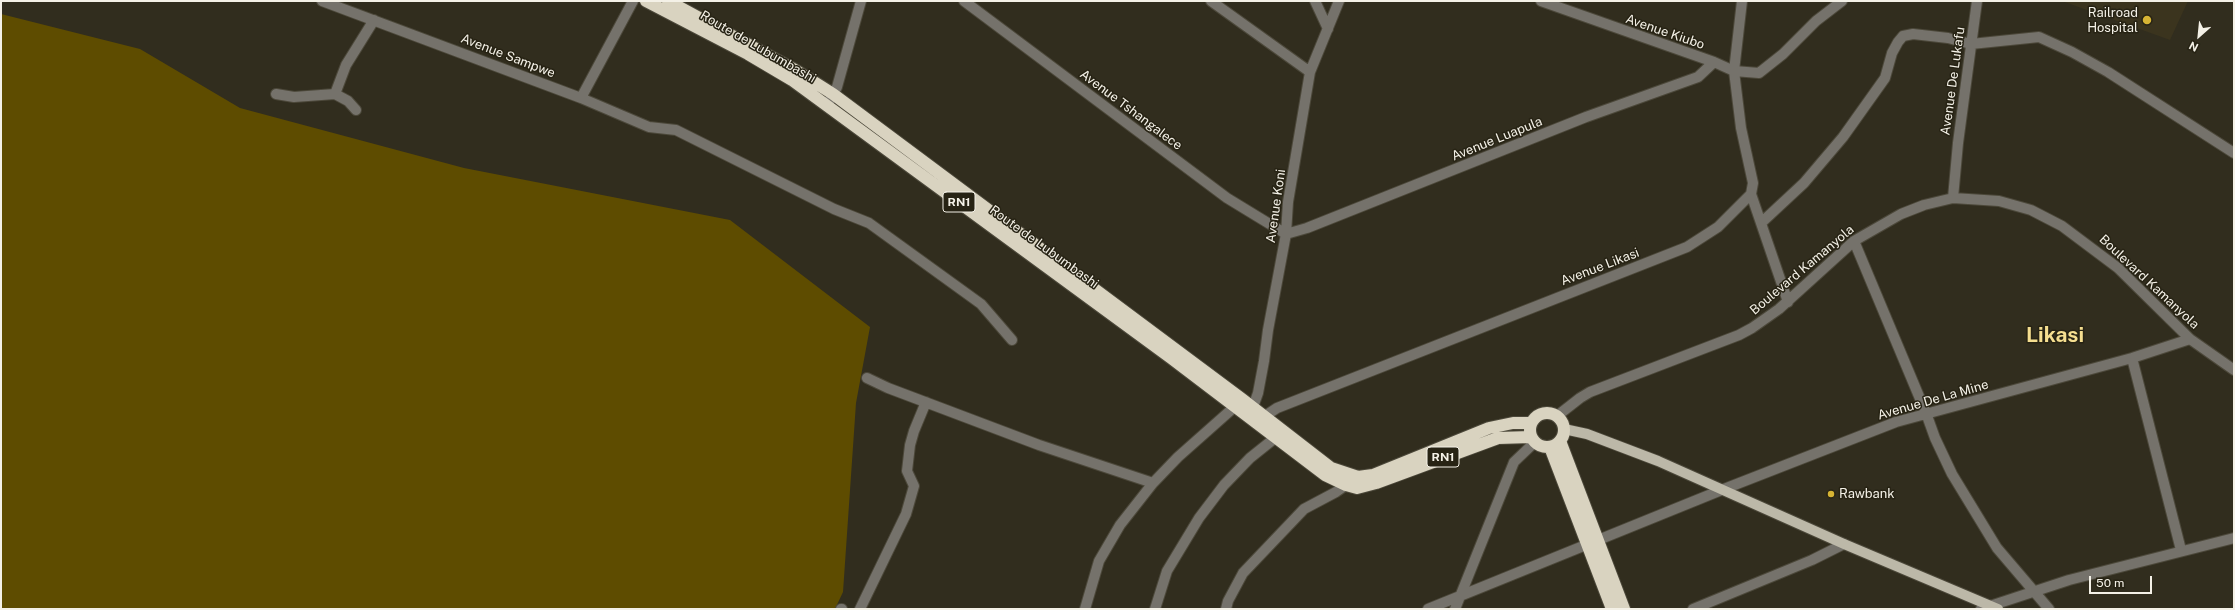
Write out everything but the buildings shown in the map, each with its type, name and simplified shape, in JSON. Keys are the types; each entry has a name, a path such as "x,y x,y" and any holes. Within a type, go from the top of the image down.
{"highway":[{"name":"Route de Lubumbashi","path":"646,1 748,54 830,100"},
{"name":"Route de Lubumbashi","path":"668,1 795,70 830,100 1244,407 1275,438 1325,475 1353,481"},
{"name":"Route de Lubumbashi","path":"1244,407 1265,416 1331,468 1353,481"},
{"path":"1555,444 1542,446 1533,440 1531,424 1539,414 1548,412 1557,416 1562,421 1564,428 1555,444 1592,544 1612,609"},
{"name":"RN1","path":"1353,481 1373,475 1489,428 1514,423 1531,424"},
{"name":"RN1","path":"1353,481 1376,483 1498,438 1533,440"},
{"path":"1592,544 1624,609"}],"main road":[{"path":"1564,428 1620,446 1724,489 1844,544 1990,608"}],"street":[{"name":"Avenue Sampwe","path":"322,1 581,98 648,127 676,130 834,209 869,224 981,304 1012,340"},
{"path":"581,98 633,1"},
{"path":"830,100 861,1"},
{"name":"Avenue Tshangalece","path":"964,1 1227,198 1286,234"},
{"path":"1211,1 1310,72"},
{"path":"1315,1 1328,29"},
{"name":"Avenue Koni","path":"1244,407 1259,387 1286,234 1288,202 1310,72 1339,1"},
{"name":"Avenue Kiubo","path":"1542,1 1714,62 1734,71 1759,73 1783,54 1816,21 1842,1"},
{"path":"1742,1 1734,71 1741,128 1753,183 1751,194 1788,302"},
{"name":"Avenue De Lukafu","path":"1953,198 1958,143 1977,1"},
{"path":"335,94 346,65 374,20"},
{"path":"1761,223 1804,183 1843,137 1885,78 1892,53 1903,36 1913,34 1948,38 1971,44 2039,38 2056,44 2108,72 2234,153"},
{"name":"Avenue Luapula","path":"1286,234 1307,228 1448,174 1586,117 1698,77 1714,62"},
{"path":"276,94 294,97 335,94 348,101 356,110"},
{"name":"Avenue Likasi","path":"1265,416 1277,408 1687,247 1704,238 1718,227 1751,194"},
{"name":"Boulevard Kamanyola","path":"1557,416 1590,392 1740,335 1765,320 1788,302 1854,241 1924,205 1953,198 1999,201 2031,210 2062,226 2118,268 2190,339 2234,370"},
{"path":"1854,241 1926,412 1935,438 1968,502 1997,548 2049,609"},
{"name":"Avenue De La Mine","path":"1428,609 1592,544 1724,489 1896,422 1926,412 2132,358 2190,339"},
{"path":"2132,358 2181,550"},
{"path":"867,378 888,388 1039,445 1153,483"},
{"path":"860,609 906,514 914,486 907,472 910,445 926,402"},
{"path":"1085,609 1099,561 1120,525 1153,483 1178,457 1244,407"},
{"path":"1155,609 1167,571 1199,518 1224,485 1250,458 1275,438"},
{"path":"1455,609 1514,462 1533,440"},
{"path":"1226,609 1243,573 1304,509 1353,481"},
{"path":"1990,608 2069,580 2181,550 2234,538"},
{"path":"1693,609 1812,560 1844,544"}],"shaded area":[{"name":"Railroad Hospital","path":"2062,1 2188,1 2170,40"},
{"path":"1,14 140,49 240,108 464,168 730,220 870,327 856,403 843,592 835,609 1,609"}],"place":[{"name":"Railroad Hospital","path":"2147,20"},
{"name":"Rawbank","path":"1831,494"}],"district":[{"name":"Likasi","path":"2055,336"}]}
